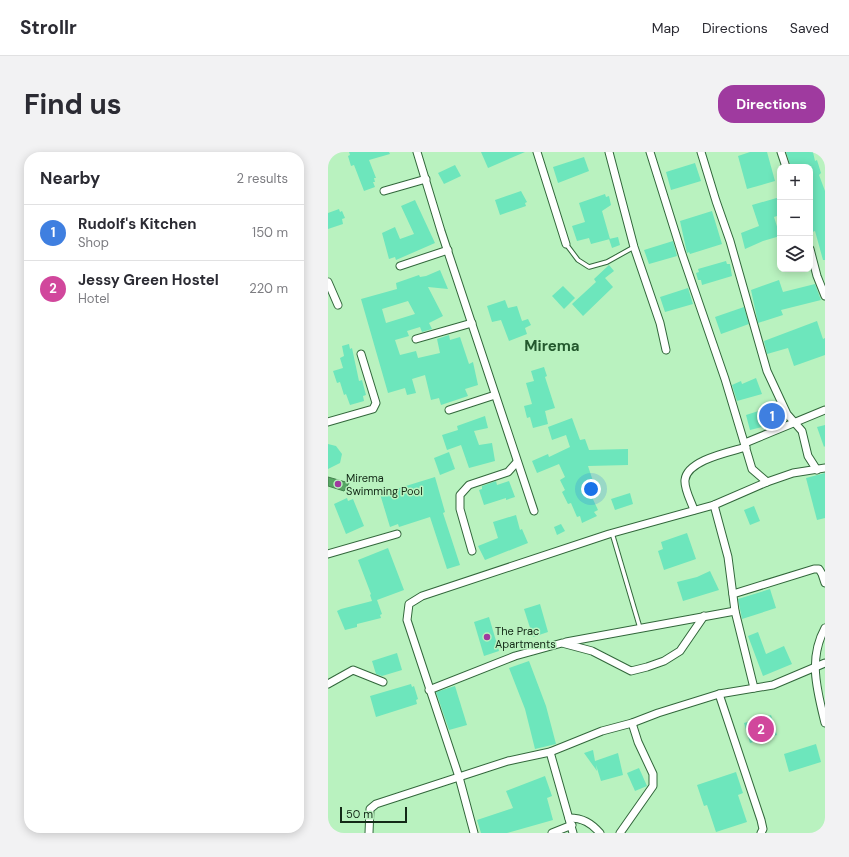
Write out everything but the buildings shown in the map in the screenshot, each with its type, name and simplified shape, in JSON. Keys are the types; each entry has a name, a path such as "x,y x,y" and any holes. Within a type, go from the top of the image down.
{"street":[{"path":"418,152 448,250 534,511"},
{"path":"537,152 566,244"},
{"path":"608,152 634,247 660,323 666,350"},
{"path":"650,152 746,445 752,469 767,482"},
{"path":"701,152 730,241 767,371 787,414 802,431 808,456 817,470"},
{"path":"781,152 785,164"},
{"path":"384,191 426,179"},
{"path":"400,266 448,250"},
{"path":"813,261 825,296"},
{"path":"328,282 338,305"},
{"path":"416,339 472,323"},
{"path":"328,422 373,409 376,403 361,354"},
{"path":"449,410 495,395"},
{"path":"694,510 685,485 687,473 691,468 702,461 746,445 794,422 825,410"},
{"path":"472,551 460,509 460,495 469,485 508,472 517,462"},
{"path":"474,833 459,778 407,620 409,604 422,596 612,533 714,505 767,482 793,473 825,468"},
{"path":"714,505 728,557 735,611 754,688"},
{"path":"328,554 397,534"},
{"path":"733,594 814,568 822,568 825,583"},
{"path":"429,690 515,656 562,643 735,611"},
{"path":"562,643 592,651 631,671 664,661 680,651 704,616"},
{"path":"825,628 815,652 814,667 825,723"},
{"path":"369,833 370,809 376,804 508,761 550,752 602,731 632,723 658,713 720,694 773,685 825,663"},
{"path":"328,684 353,670 383,682"},
{"path":"720,694 761,820 763,829 762,833"},
{"path":"620,833 653,786 653,774 638,742 632,723"},
{"path":"550,752 572,825 573,833"},
{"path":"569,818 581,818 593,825 600,833"},
{"path":"552,833 572,825"}],"lane":[{"path":"566,244 578,260 588,267 607,262 634,247"},
{"path":"612,533 640,628"}],"shaded area":[{"name":"Mirema Swimming Pool","path":"328,477 349,483 344,491 328,486"}],"place":[{"name":"Rudolf's Kitchen","path":"772,416"},
{"name":"Mirema Swimming Pool","path":"338,484"},
{"name":"The Prac Apartments","path":"487,637"},
{"name":"Jessy Green Hostel","path":"761,729"}],"district":[{"name":"Mirema","path":"552,346"}]}
